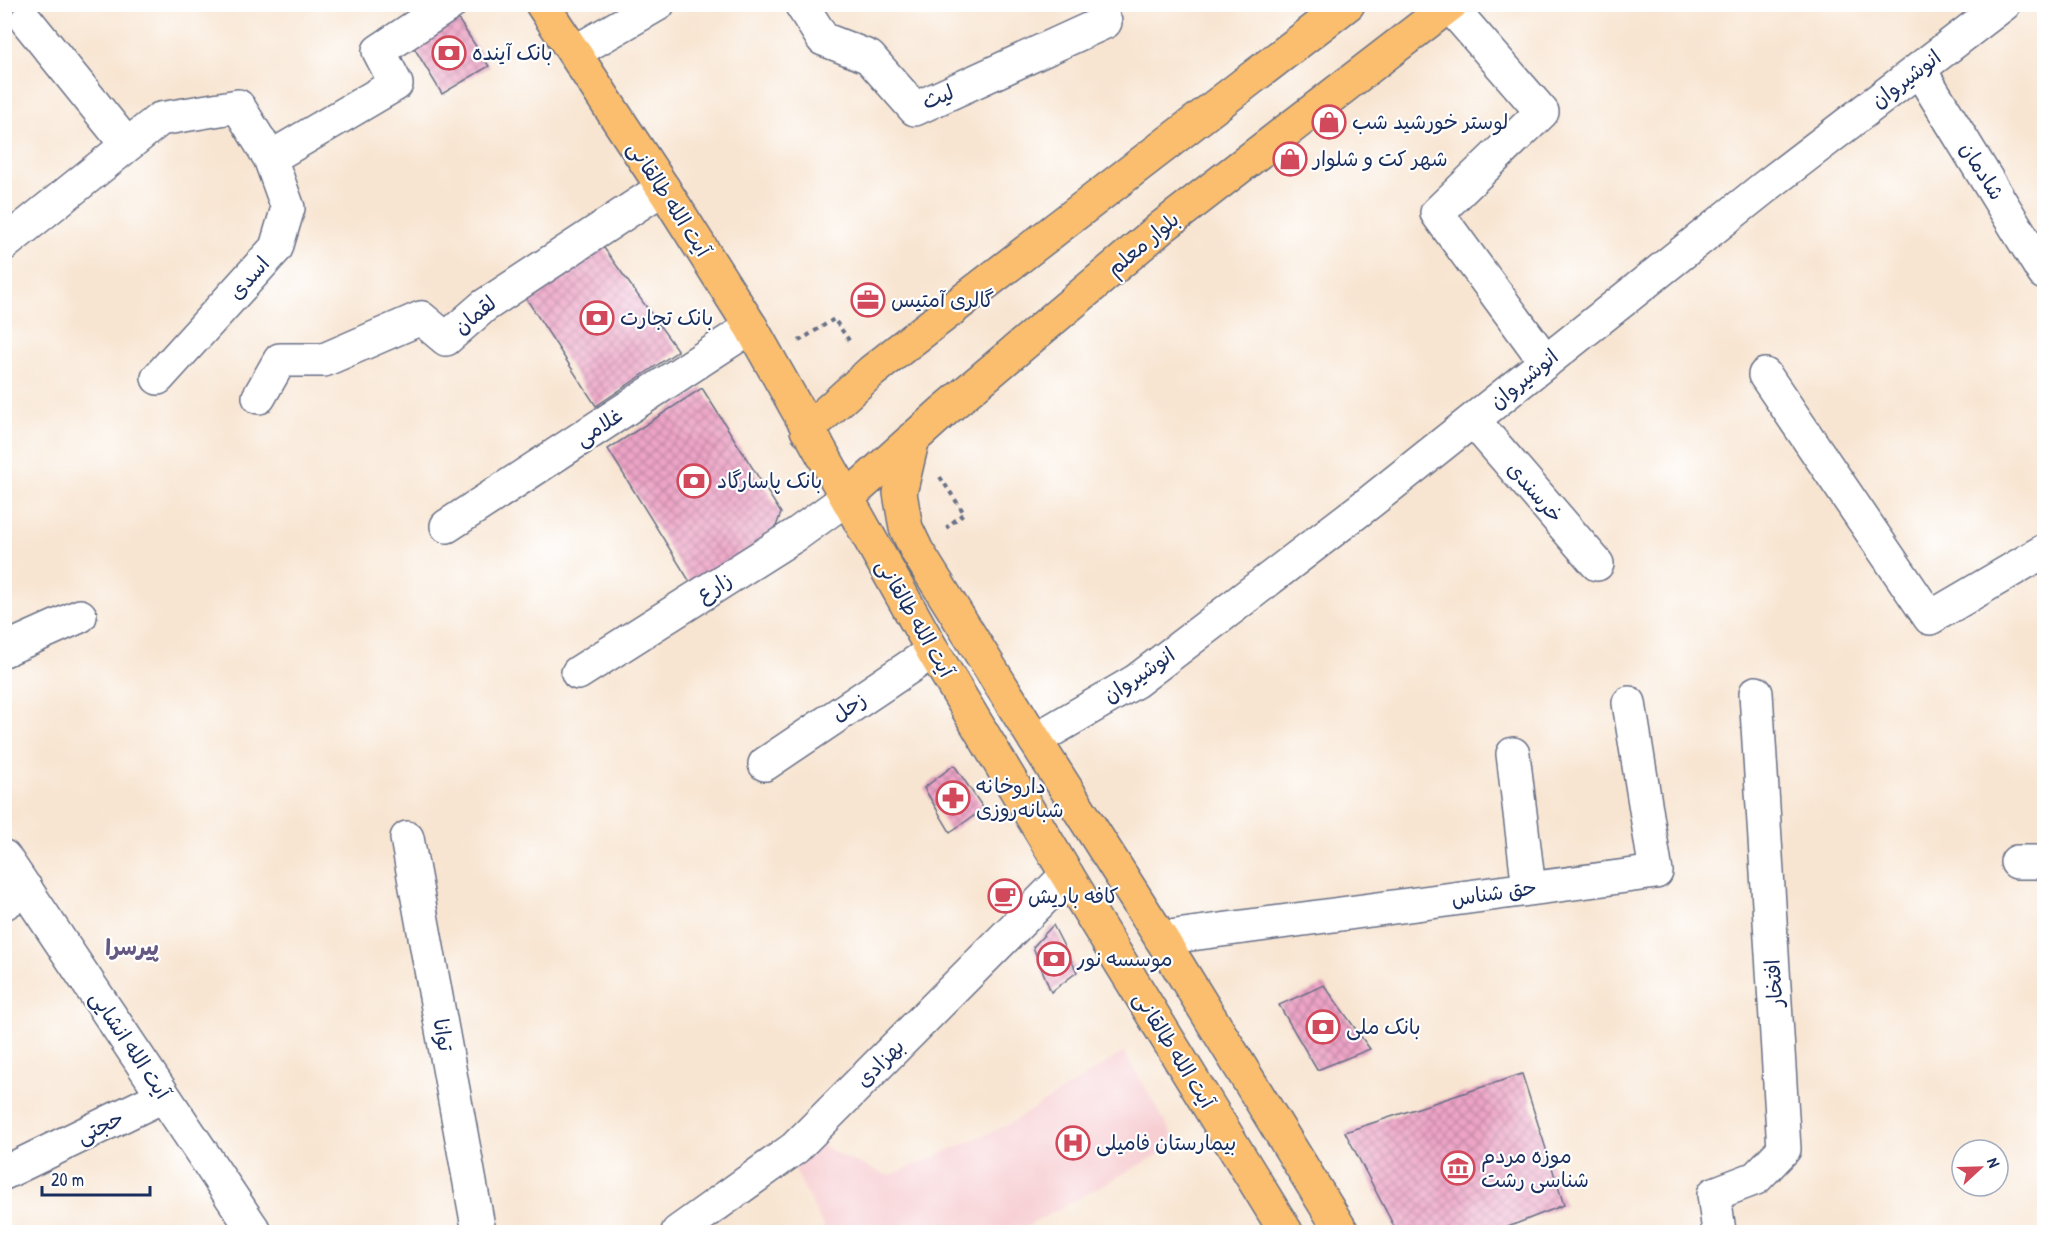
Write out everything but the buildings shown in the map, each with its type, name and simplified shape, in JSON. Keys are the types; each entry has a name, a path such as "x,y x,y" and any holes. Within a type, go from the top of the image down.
{"main road":[{"name":"آیت الله طالقانی","path":"542,4 663,188 750,327 933,651 1286,1233"},
{"path":"807,430 871,372 904,346 1348,4"},
{"name":"بلوار معلم","path":"847,498 913,438 1162,227 1450,5"},
{"name":"آیت الله طالقانی","path":"913,438 900,493 906,528 917,551 1161,938 1342,1233"}],"street":[{"path":"270,158 396,84 380,51 450,4"},
{"path":"575,52 658,4"},
{"name":"لیث","path":"801,4 823,39 869,57 915,109 1105,22"},
{"name":"انوشیروان","path":"1035,740 1136,681 1370,502 1765,187 2004,4"},
{"path":"1450,5 1542,112 1437,213 1546,362"},
{"path":"27,21 127,145"},
{"name":"شادمان","path":"1919,69 2044,273"},
{"name":"اسدی","path":"4,244 160,119 238,106 270,158 288,208 276,248 158,378"},
{"name":"لقمان","path":"259,397 279,360 324,360 422,318 446,339 484,306 663,188"},
{"name":"غلامی","path":"447,526 750,327"},
{"path":"1766,375 1930,618 2044,551"},
{"name":"خرسندی","path":"1473,420 1597,564"},
{"name":"زارع","path":"578,673 797,534 847,498"},
{"path":"4,650 80,616"},
{"name":"زحل","path":"765,764 933,651"},
{"name":"افتخار","path":"1719,1233 1714,1194 1756,1178 1784,1149 1756,693"},
{"name":"حق شناس","path":"1161,938 1656,872 1629,703"},
{"path":"1513,754 1529,889"},
{"name":"توانا","path":"407,838 479,1233"},
{"name":"آیت الله انشایی","path":"4,857 15,896 164,1096 255,1233"},
{"name":"بهزادی","path":"678,1233 795,1148 1067,875"},
{"name":"حجتی","path":"4,1173 164,1096"}],"shaded area":[{"name":"بیمارستان فامیلی","path":"1124,1052 1178,1144 1017,1232 826,1232 792,1164 817,1142 841,1156 889,1176 1008,1125"}],"place":[{"name":"بانک آینده","path":"449,53"},
{"name":"لوستر خورشید شب","path":"1329,122"},
{"name":"شهر کت و شلوار","path":"1290,159"},
{"name":"گالری آمتیس","path":"868,300"},
{"name":"بانک تجارت","path":"597,318"},
{"name":"بانک پاسارگاد","path":"694,481"},
{"name":"داروخانه شبانه‌روزی","path":"953,798"},
{"name":"کافه باریش","path":"1005,896"},
{"name":"موسسه نور","path":"1054,959"},
{"name":"بانک ملی","path":"1323,1027"},
{"name":"بیمارستان فامیلی","path":"1073,1143"},
{"name":"موزه مردم شناسی رشت","path":"1458,1168"}],"district":[{"name":"پیرسرا","path":"132,947"}]}
